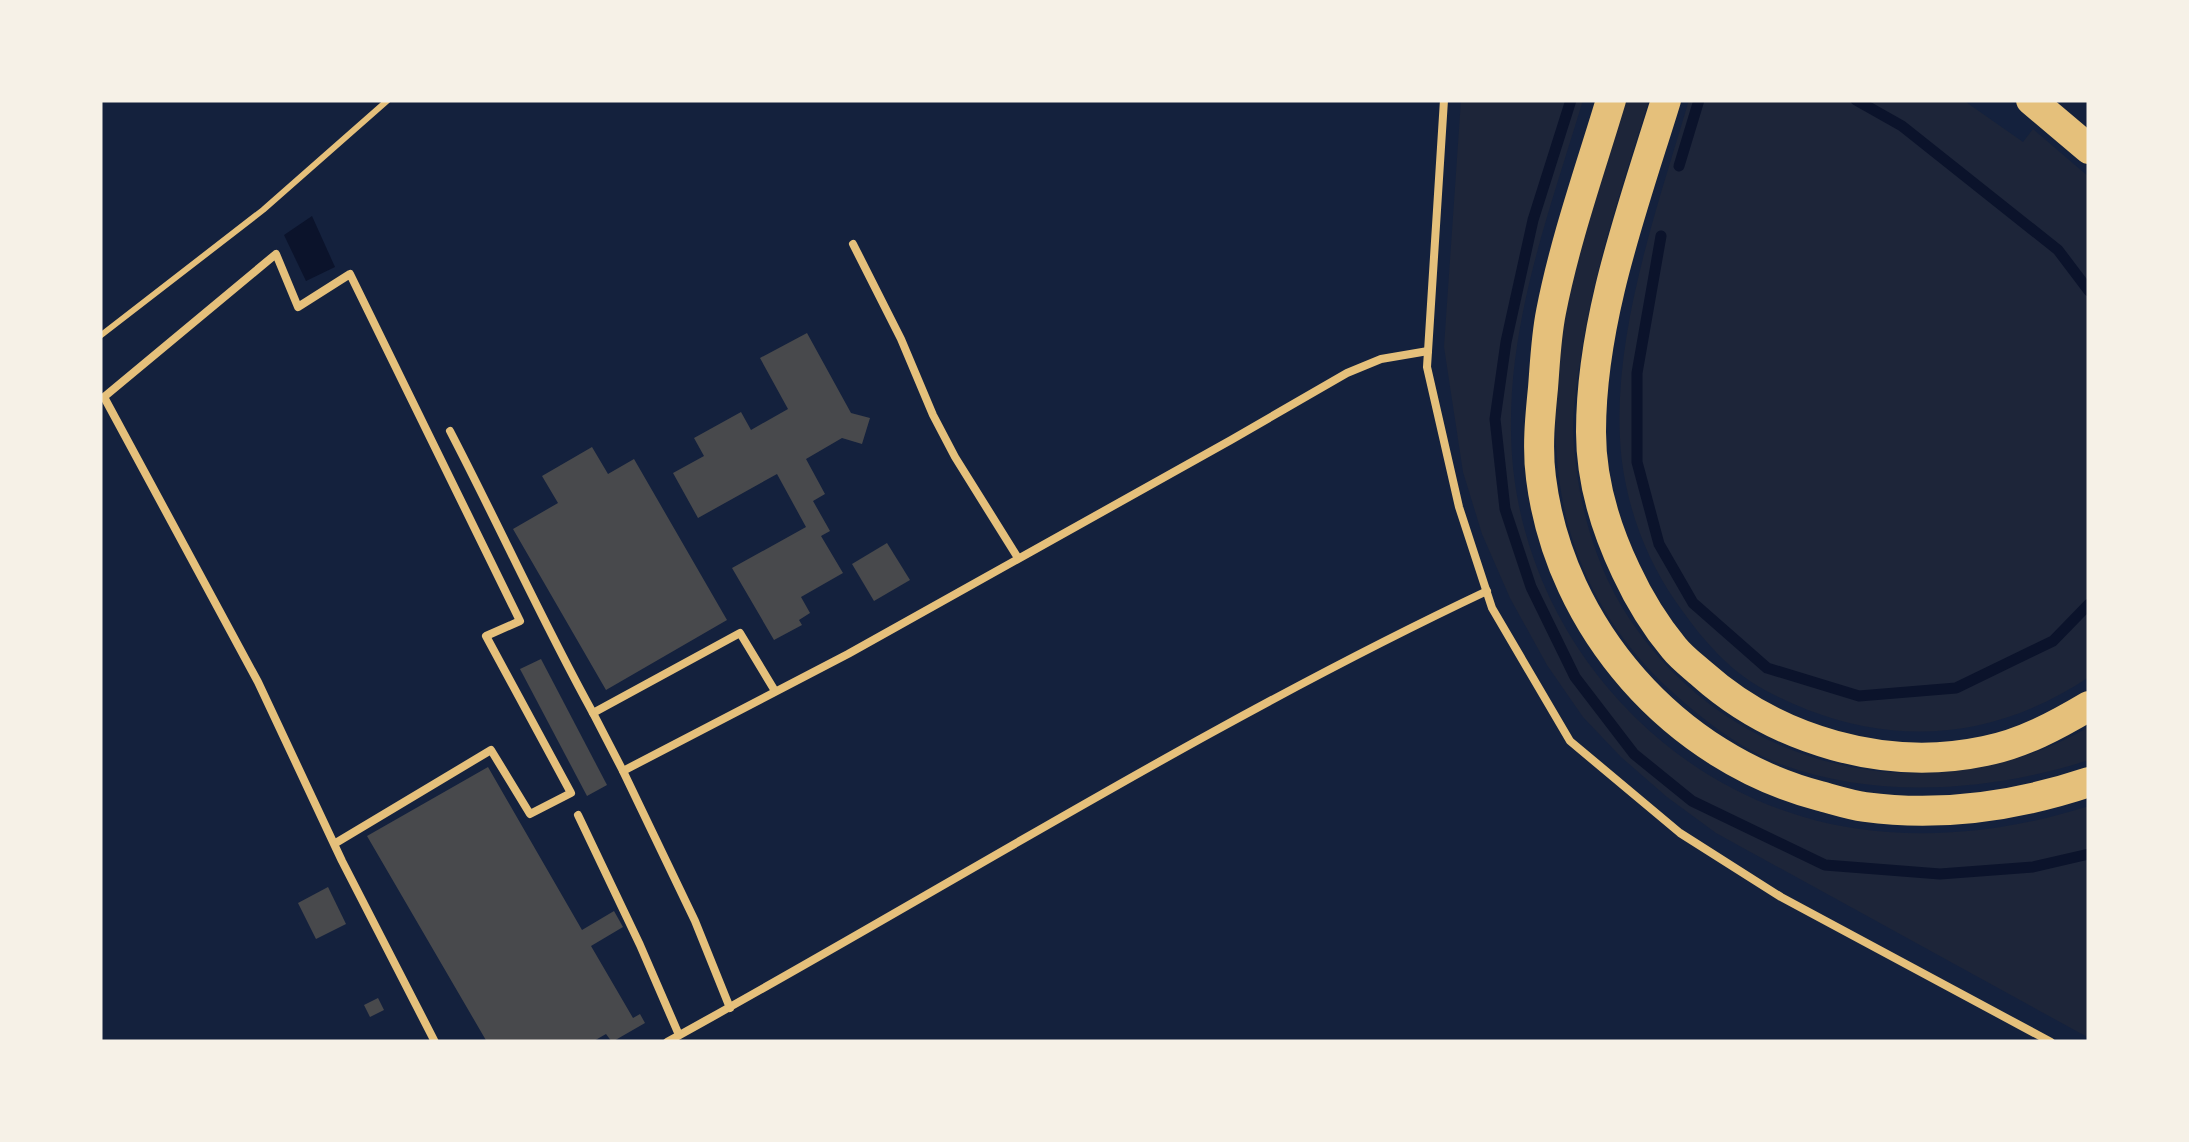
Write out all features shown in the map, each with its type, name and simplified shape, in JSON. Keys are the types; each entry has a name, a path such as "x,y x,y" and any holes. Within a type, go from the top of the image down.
{"highway":[{"path":"1611,100 1551,314 1539,432 1541,479 1554,535 1595,629 1626,672 1696,738 1770,780 1808,793 1861,807 1926,812 2000,804 2089,782"},
{"path":"1666,100 1604,306 1590,434 1598,493 1608,527 1642,604 1676,651 1733,699 1777,726 1847,749 1896,756 1951,756 1986,751 2058,725 2089,706"},
{"path":"2032,100 2089,150"}],"lane":[{"path":"1444,100 1427,367 1459,507 1492,608 1570,741 1680,833 1781,897 2051,1042"},
{"path":"852,244 955,457 1018,558"},
{"path":"334,844 491,750 530,814 571,793 486,636 520,622 350,274 298,307 276,254 104,397 258,682 334,844 435,1042"},
{"path":"624,771 1018,558 1347,372 1381,359 1428,351"},
{"path":"450,431 561,655 624,771 695,921 730,1008"},
{"path":"667,1042 1246,716 1414,626 1487,592"},
{"path":"593,714 740,633 776,691"},
{"path":"578,815 680,1035"}],"path":[{"path":"100,336 263,210 388,100"}],"shaded area":[{"path":"1461,100 1583,100 1524,304 1512,388 1511,431 1519,507 1541,579 1576,645 1622,704 1678,754 1742,793 1812,820 1888,832 1965,832 2039,820 2089,806 2089,1038 1716,833 1621,757 1583,717 1547,665 1510,598 1482,534 1463,472 1444,347"},
{"path":"1621,100 1649,100 1593,291 1578,374 1573,431 1578,480 1596,552 1629,618 1671,670 1721,712 1777,744 1837,764 1900,773 1964,770 2028,755 2089,727 2089,760 2014,779 1936,787 1897,787 1820,776 1767,759 1723,733 1670,690 1624,639 1599,601 1572,538 1559,480 1555,400 1564,319"},
{"path":"1689,100 1963,100 2023,142 2033,129 2089,177 2089,677 2056,697 1988,723 1917,732 1881,729 1808,710 1753,683 1717,653 1676,602 1648,553 1629,499 1620,417 1628,326 1638,279"},
{"path":"312,216 335,267 306,281 284,235"}],"building":[{"path":"807,333 851,413 870,418 862,444 842,438 806,459 825,494 813,501 830,531 821,536 843,573 801,597 810,613 799,620 802,625 774,640 732,568 806,527 777,474 698,518 673,473 704,456 694,438 741,412 751,430 788,409 760,358"},
{"path":"592,447 608,474 634,459 727,620 606,690 513,529 558,503 542,476"},
{"path":"887,543 910,580 874,601 852,564"},
{"path":"541,659 607,785 587,796 520,669"},
{"path":"488,767 582,930 614,911 623,927 591,946 633,1018 640,1014 645,1023 612,1042 606,1034 592,1042 487,1042 367,836"},
{"path":"328,887 346,924 316,939 298,903"},
{"path":"378,998 384,1010 370,1017 364,1005"}],"waterway":[{"path":"1571,100 1533,220 1506,342 1495,419 1505,509 1531,587 1575,677 1634,754 1692,801 1825,865 1940,874 2033,867 2089,854"},
{"path":"1679,166 1699,100"},
{"path":"1856,100 1902,126 2058,250 2089,291"},
{"path":"1661,236 1637,373 1637,462 1659,544 1693,603 1767,668 1859,696 1956,688 2053,641 2089,604"}]}
